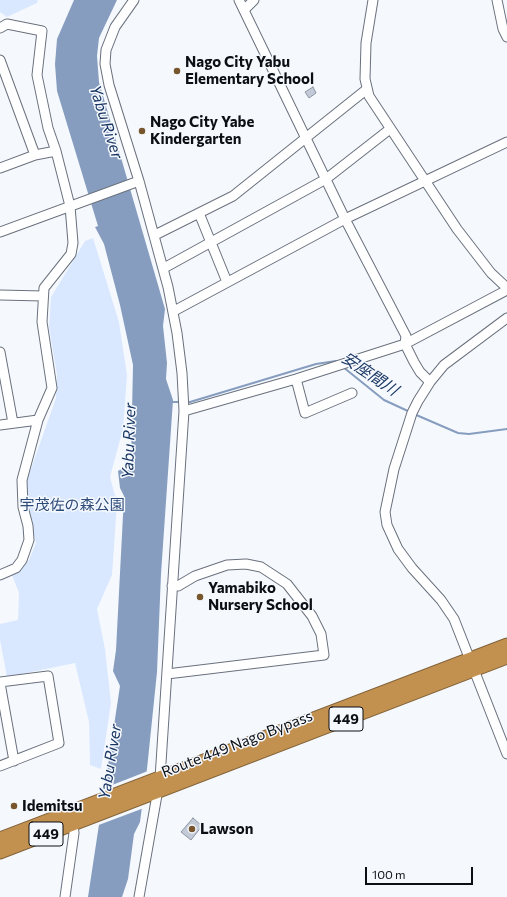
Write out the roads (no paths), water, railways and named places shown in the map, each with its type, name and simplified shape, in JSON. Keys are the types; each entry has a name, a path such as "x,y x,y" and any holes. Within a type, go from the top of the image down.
{"highway":[{"name":"Route 449 Nago Bypass","path":"0,852 153,794 472,664 507,645"},
{"name":"Route 449 Nago Bypass","path":"0,839 154,780 472,664 507,657"}],"street":[{"path":"134,0 115,27 106,50 105,64 109,85 136,182 155,235 174,311 182,373 184,411 167,674 153,794 138,897"},
{"path":"239,0 345,219 406,336 405,344 420,372 430,382"},
{"path":"244,10 254,0"},
{"path":"184,411 296,379 405,344 507,289 491,273 462,236 369,96 365,79 366,43 373,0"},
{"path":"501,2 503,29 507,37"},
{"path":"0,28 7,24 42,31 37,75 48,128 56,151 70,206 73,243 71,254 44,288 42,322 52,388 38,420 22,480 23,507 28,526 29,540 26,550 16,568 0,575"},
{"path":"0,60 35,155"},
{"path":"155,235 233,196 367,89"},
{"path":"164,268 326,179 390,129"},
{"path":"174,311 345,219 507,142"},
{"path":"0,168 35,155 56,151"},
{"path":"0,232 136,182"},
{"path":"199,213 227,282"},
{"path":"0,295 43,296"},
{"path":"507,318 444,365 430,382 412,413 394,469 386,504 387,525 398,549 450,612 507,754"},
{"path":"0,352 13,423"},
{"path":"296,379 305,413 352,393"},
{"path":"0,424 38,420"},
{"path":"167,674 324,655 321,634 312,616 287,584 261,568 246,564 227,565 196,576 178,586 172,586"},
{"path":"0,766 14,761 59,743 48,676 0,683 14,761"},
{"path":"66,897 74,833 73,824"}],"water":[{"name":"Yabu River","path":"74,0 117,0 99,38 97,56 99,82 165,309 163,326 167,363 166,379 173,400 161,574 157,672 140,822 134,834 128,879 122,897 88,897 120,686 113,671 116,650 124,496 120,488 118,471 126,466 131,459 133,365 120,305 104,244 95,227 98,226 57,91 55,64 57,39"}],"waterway":[{"name":"安座間川","path":"185,402 190,402 316,364 336,361 338,363"},
{"name":"安座間川","path":"343,367 384,400 410,412"},
{"name":"安座間川","path":"171,402 181,402"},
{"name":"安座間川","path":"414,414 458,433 469,434 507,429"}],"place":[{"name":"Nago City Yabu Elementary School","path":"177,71"},
{"name":"Nago City Yabe Kindergarten","path":"142,131"},
{"name":"Yamabiko Nursery School","path":"200,597"},
{"name":"Idemitsu","path":"14,806"},
{"name":"Lawson","path":"192,829"}],"park label":[{"name":"宇茂佐の森公園","path":"72,505"}]}
